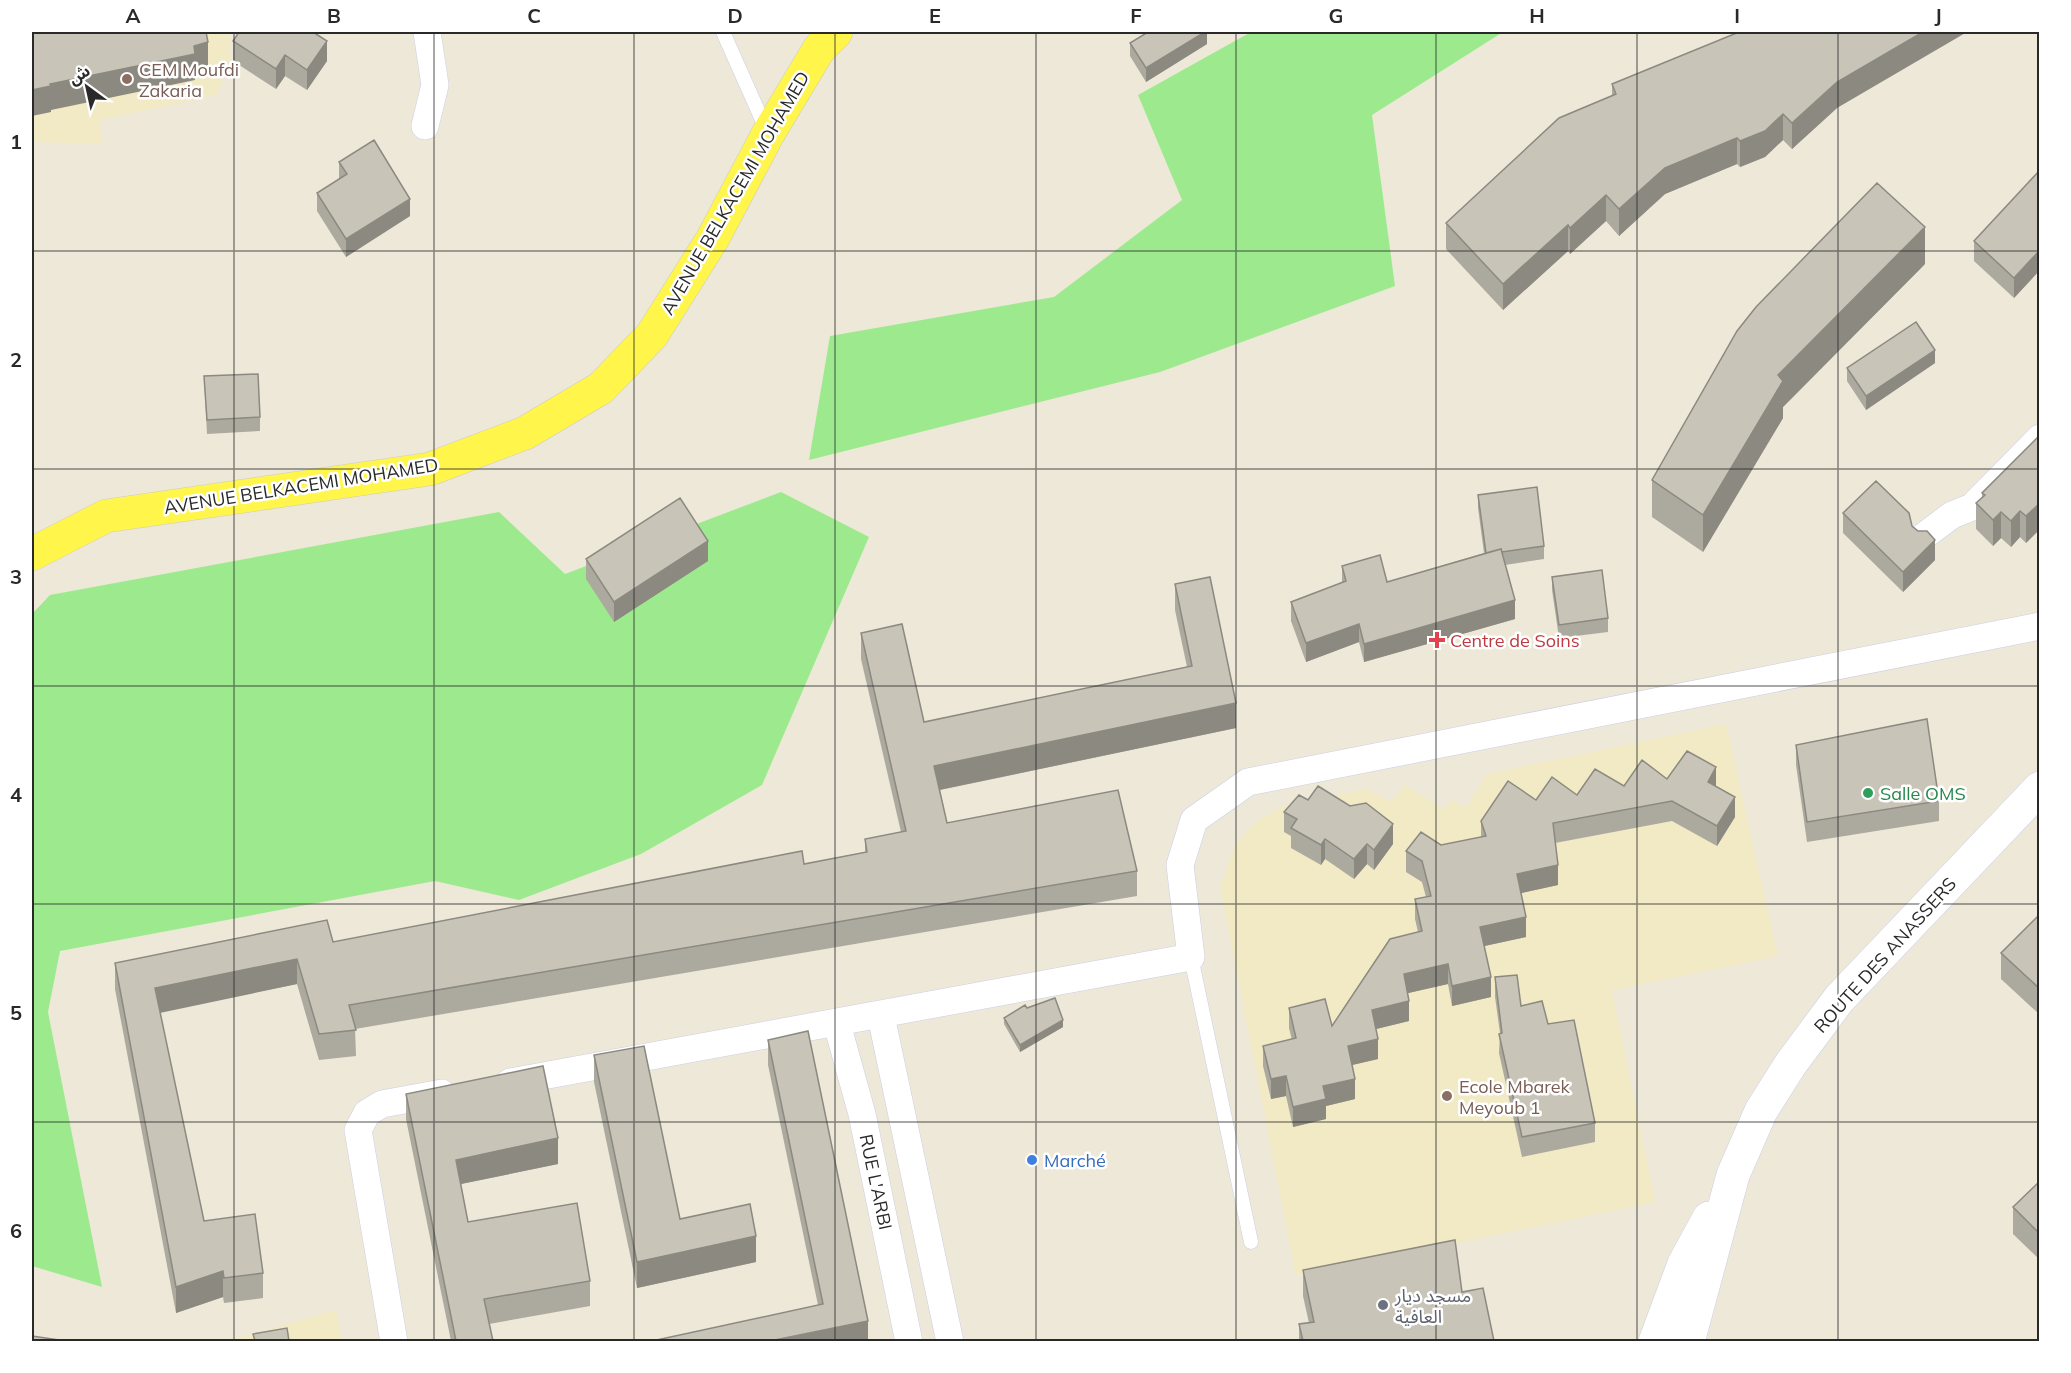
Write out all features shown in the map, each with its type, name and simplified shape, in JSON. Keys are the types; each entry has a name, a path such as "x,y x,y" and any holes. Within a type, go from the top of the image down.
{"main road":[{"name":"AVENUE BELKACEMI MOHAMED","path":"32,554 106,516 430,469 525,433 601,388 652,335 713,238 768,134 819,49 836,32"},
{"name":"ROUTE DES ANASSERS","path":"1688,1341 1734,1174 1761,1111 1790,1065 1839,999 2040,788"},
{"path":"1655,1341 1684,1264 1734,1174"}],"street":[{"path":"425,126 435,86 428,32"},
{"path":"1924,536 1952,515 1972,507 2040,438"},
{"path":"394,1341 358,1130 367,1113 382,1104 837,1024 1191,957 1180,865 1194,820 1248,782 2040,626"},
{"path":"881,1016 950,1341"},
{"name":"RUE L'ARBI","path":"837,1024 862,1114 909,1341"}],"lane":[{"path":"723,32 768,134"},
{"path":"1191,957 1251,1242"}],"shaded area":[{"name":"CEM Moufdi Zakaria","path":"32,32 230,32 230,62 217,95 99,120 102,144 32,142"},
{"name":"Ecole Mbarek Meyoub 1","path":"1726,724 1778,956 1612,990 1655,1202 1296,1276 1220,887 1235,846 1255,822 1285,805 1368,789 1391,802 1405,785 1444,809 1452,800 1466,808 1487,774"},
{"path":"336,1310 342,1341 223,1342"}],"green space":[{"path":"1251,32 1503,32 1372,115 1395,286 1160,372 809,460 830,336 1054,297 1182,200 1138,95"},
{"path":"781,492 869,537 762,785 641,854 519,900 435,881 60,951 48,1012 102,1287 32,1266 32,614 50,595 499,512 565,574"}],"building":[{"path":"32,32 206,32 208,42 194,46 195,54 50,84 51,86 32,90"},
{"path":"239,32 313,32 327,41 307,70 285,55 276,69 233,41"},
{"path":"1148,32 1205,32 1146,68 1130,43"},
{"path":"1739,32 1923,32 1837,82 1792,123 1783,114 1765,131 1740,141 1737,138 1665,168 1619,209 1606,195 1570,228 1568,225 1503,284 1446,223 1559,118 1616,94 1612,84"},
{"path":"374,140 410,199 346,239 317,193 347,174 339,162"},
{"path":"2040,170 2040,250 2014,278 1974,241"},
{"path":"1877,183 1925,227 1778,375 1783,381 1703,515 1652,480 1737,331 1756,307"},
{"path":"1916,322 1935,350 1866,396 1847,368"},
{"path":"258,374 260,417 207,420 204,376"},
{"path":"2038,437 2040,438 2040,503 2026,516 2020,511 2011,521 2001,512 1993,520 1976,503 1985,495 1982,493"},
{"path":"1876,481 1909,513 1912,526 1918,531 1927,531 1935,540 1903,572 1843,513"},
{"path":"1537,487 1544,546 1502,552 1501,549 1486,553 1478,495"},
{"path":"680,498 708,541 614,602 586,559"},
{"path":"1501,549 1515,600 1364,644 1359,624 1306,643 1291,602 1346,581 1342,566 1380,555 1387,582"},
{"path":"1602,570 1608,618 1559,625 1552,577"},
{"path":"1210,577 1236,703 934,766 947,823 1118,790 1137,871 349,1005 356,1030 319,1034 297,959 155,988 204,1221 255,1214 263,1273 224,1278 223,1271 176,1287 115,963 327,920 333,942 802,851 804,864 867,852 865,839 906,831 861,633 902,624 924,722 1192,666 1175,584"},
{"name":"Salle OMS","path":"1927,719 1939,801 1807,822 1796,745"},
{"path":"1687,751 1716,767 1708,782 1735,797 1717,826 1672,801 1553,823 1558,865 1517,874 1526,917 1480,927 1491,977 1452,986 1448,964 1404,974 1409,1001 1372,1010 1378,1039 1348,1046 1355,1079 1323,1086 1326,1099 1293,1107 1286,1076 1271,1079 1263,1046 1296,1038 1289,1008 1325,999 1332,1026 1390,939 1422,931 1415,899 1431,896 1422,861 1406,851 1421,832 1441,845 1486,836 1481,821 1508,781 1536,800 1552,777 1577,795 1595,769 1624,786 1642,760 1667,779"},
{"path":"1318,786 1350,806 1366,803 1393,824 1374,850 1367,844 1354,859 1325,839 1321,845 1291,828 1297,819 1284,812 1299,795 1308,800"},
{"path":"2040,914 2040,989 2001,953"},
{"path":"1517,975 1521,1006 1542,1001 1548,1024 1574,1020 1595,1123 1522,1137 1499,1034 1502,1033 1495,977"},
{"path":"1055,998 1063,1020 1020,1045 1004,1018 1025,1005 1027,1008"},
{"path":"808,1031 868,1321 770,1341 652,1341 823,1304 768,1040"},
{"path":"644,1046 680,1219 750,1204 756,1236 637,1262 594,1055"},
{"path":"543,1066 558,1138 456,1160 468,1222 577,1203 590,1281 484,1299 493,1341 456,1341 406,1094"},
{"path":"2040,1181 2040,1234 2013,1207"},
{"name":"مسجد ديار العافية","path":"1455,1240 1462,1292 1483,1288 1494,1341 1303,1341 1299,1324 1314,1322 1303,1270"},
{"path":"287,1328 289,1341 255,1341 253,1334"},
{"path":"32,1336 66,1341 32,1341"}],"place":[{"name":"CEM Moufdi Zakaria","path":"127,79"},
{"name":"Centre de Soins","path":"1437,640"},
{"name":"Salle OMS","path":"1868,793"},
{"name":"Ecole Mbarek Meyoub 1","path":"1447,1096"},
{"name":"Marché","path":"1032,1160"},
{"name":"مسجد ديار العافية","path":"1383,1305"}]}
